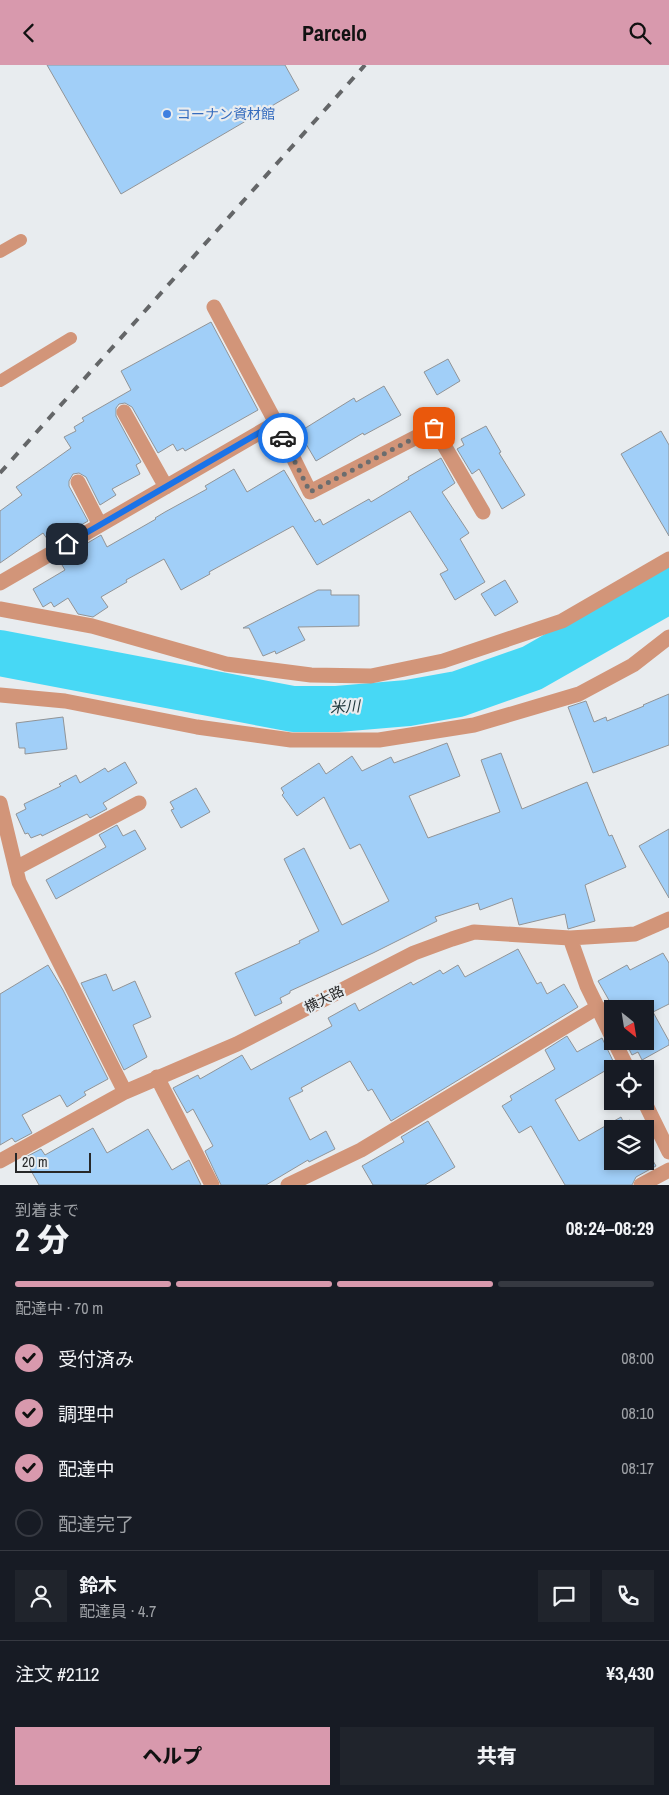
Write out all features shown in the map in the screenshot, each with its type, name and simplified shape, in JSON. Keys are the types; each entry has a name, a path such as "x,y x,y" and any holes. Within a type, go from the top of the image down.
{"street":[{"path":"214,307 276,423 310,492 434,428 483,512"},
{"path":"124,412 166,487"},
{"path":"0,583 276,423"},
{"path":"78,482 100,525"},
{"path":"0,609 92,625 226,664 311,675 371,676 443,661 562,621 669,559"},
{"path":"0,695 65,701 197,727 291,741 379,740 474,725 579,694 633,665 669,637"},
{"path":"0,803 19,881 125,1091"},
{"path":"16,868 139,803"},
{"name":"横大路","path":"0,1161 125,1091 237,1043 414,953 452,939 474,932 570,938 635,933 669,919"},
{"path":"570,938 587,986 604,1020"},
{"path":"288,1185 361,1150 598,1007"},
{"path":"157,1077 212,1185"},
{"path":"648,1110 669,1152"},
{"path":"641,1185 669,1170"}],"lane":[{"path":"0,252 21,240"},
{"path":"0,381 71,339"}],"building":[{"name":"コーナン資材館","path":"47,65 285,65 299,90 121,194"},
{"path":"211,322 258,410 185,451 183,448 177,451 173,444 158,453 132,407 125,403 119,404 116,408 116,416 141,462 136,465 140,474 112,489 116,495 100,505 86,477 79,473 73,474 69,481 69,486 88,521 50,543 43,533 0,563 0,511 22,495 16,487 71,448 64,437 76,431 74,427 84,421 82,418 131,390 121,371"},
{"path":"448,359 460,381 437,395 424,372"},
{"path":"384,386 401,415 364,435 363,433 316,461 299,432 354,398 356,402"},
{"path":"486,426 501,452 499,453 525,495 502,509 479,469 472,474 457,449 464,445 461,439"},
{"path":"661,431 669,445 669,536 621,454"},
{"path":"441,458 455,483 442,492 469,533 460,539 485,582 455,600 440,574 448,570 410,511 317,565 293,526 209,572 210,574 181,590 164,559 126,580 127,582 101,597 108,607 93,617 78,614 68,598 54,607 51,602 43,607 33,589 65,570 59,560 101,535 107,547 207,489 205,486 234,469 247,492 284,470 315,522 320,519 323,525 369,499 371,502"},
{"path":"505,580 518,602 495,616 481,594"},
{"path":"318,590 331,590 331,595 359,595 359,626 298,627 305,640 276,654 275,651 263,656 249,628 243,628"},
{"path":"669,694 669,745 593,773 568,707 586,701 594,722 606,717 607,721"},
{"path":"63,717 67,749 25,754 25,748 19,748 16,723"},
{"path":"447,743 460,776 409,796 428,838 500,812 481,760 501,753 522,809 587,782 609,836 612,835 626,867 585,885 595,921 568,929 565,914 519,925 512,898 480,910 478,903 435,917 437,921 290,991 290,993 280,998 282,1003 255,1016 235,973 300,943 299,941 319,931 284,859 304,848 342,925 389,901 360,844 350,849 324,797 297,816 282,795 284,793 281,788 319,763 326,774 352,756 362,771 391,757 394,763"},
{"path":"125,762 137,783 103,803 107,809 90,818 87,814 42,836 41,834 31,838 28,833 25,834 16,814 26,809 24,804 61,786 59,784 76,775 80,783 105,768 108,772"},
{"path":"196,788 210,812 181,828 171,810 174,809 170,802"},
{"path":"117,825 123,836 135,830 146,849 56,899 46,880 106,847 99,835"},
{"path":"669,829 669,898 639,846"},
{"path":"518,949 537,984 541,982 547,994 564,984 578,1007 391,1121 372,1089 368,1091 350,1061 301,1088 303,1091 289,1098 310,1140 326,1131 335,1149 309,1162 308,1160 266,1185 221,1185 205,1151 213,1146 193,1109 187,1113 173,1088 198,1075 200,1079 242,1055 251,1070 332,1026 328,1018 355,1003 359,1011 411,982 413,985 440,970 443,974 458,965 465,977"},
{"path":"663,953 669,963 669,1004 654,1012 654,1000 609,1000 598,981 627,965 630,970"},
{"path":"48,965 63,990 108,1079 84,1092 86,1095 67,1107 60,1095 22,1115 32,1133 15,1142 12,1138 0,1145 0,994"},
{"path":"106,974 113,991 135,981 151,1017 133,1025 147,1057 124,1070 81,983"},
{"path":"654,1014 669,1041 669,1045 642,1060 638,1052 632,1055 630,1050 654,1050"},
{"path":"567,1036 577,1052 602,1038 604,1050 608,1050 613,1060 604,1060 604,1071 555,1100 579,1141 604,1127 604,1170 649,1170 636,1177 632,1185 565,1185 531,1126 519,1133 502,1106 512,1100 510,1096 555,1069 545,1050"},
{"path":"428,1121 455,1167 425,1185 373,1185 362,1166 404,1142 401,1137"},
{"path":"93,1128 107,1153 148,1129 172,1170 189,1160 201,1185 39,1185 24,1158 41,1149 45,1155"}],"waterway":[{"name":"米川","path":"0,653 293,709 337,709 408,703 458,694 532,668 669,590"}],"railway":[{"path":"0,473 365,65"}],"way so far":[{"path":"283,438 310,492 434,428"}],"place":[{"name":"コーナン資材館","path":"167,114"}],"route":[{"path":"67,544 276,423 283,438"}]}
